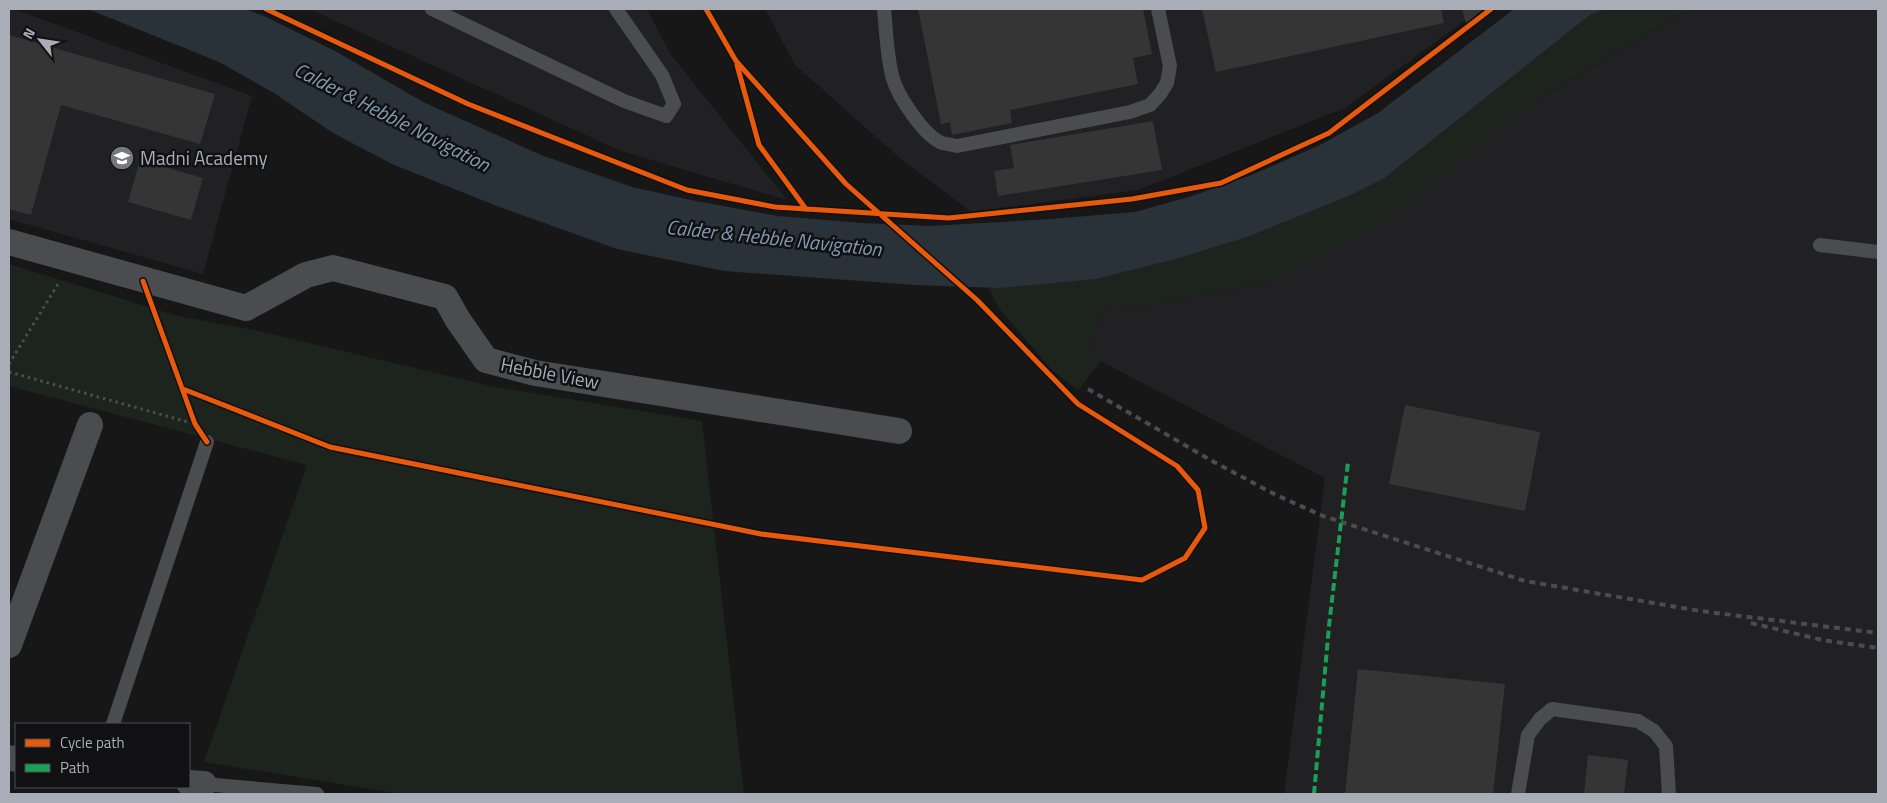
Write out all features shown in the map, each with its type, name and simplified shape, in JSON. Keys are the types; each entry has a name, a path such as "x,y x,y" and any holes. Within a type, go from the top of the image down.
{"street":[{"path":"9,242 72,261"},
{"name":"Hebble View","path":"72,261 246,308 306,275 333,268 445,296 458,320 486,360 535,373 899,431"},
{"path":"9,645 90,425"}],"lane":[{"path":"432,9 624,101 666,116 674,104 662,76 616,9"},
{"path":"884,9 892,76 897,91 933,138 942,143 957,146 1130,112 1150,105 1167,83 1170,66 1158,9"},
{"path":"1820,245 1878,252"},
{"path":"113,723 207,442"},
{"path":"1518,794 1528,735 1540,719 1552,709 1638,721 1654,731 1666,746 1669,794"},
{"path":"196,784 317,794"}],"path":[{"path":"9,364 72,261"},
{"path":"9,372 195,424"},
{"path":"192,415 195,424 207,442"}],"shaded area":[{"name":"Madni Academy","path":"9,9 14,9 252,96 203,274 9,219"},
{"path":"309,9 647,9 671,55 787,200 621,151"},
{"path":"765,9 1481,9 1345,108 1138,190 971,212 902,160 795,65"},
{"path":"1604,9 1690,9 1535,101 1386,222 1274,282 1128,309 1105,307 1087,354 1101,361 1078,390 1052,370 999,308 988,288 1096,279 1176,259 1250,236 1351,195 1383,179 1590,15"},
{"path":"1690,9 1878,9 1878,794 1284,794 1325,478 1087,354 1105,307 1128,309 1274,282 1535,101"},
{"path":"9,264 178,316 254,330 491,386 702,421 744,794 401,794 204,762 307,465 9,386"}],"water":[{"name":"Calder & Hebble Navigation","path":"88,9 245,9 264,16 337,52 423,102 541,155 632,187 778,216 862,223 931,226 1135,212 1192,196 1254,174 1322,144 1378,113 1514,9 1604,9 1590,15 1383,179 1351,195 1250,236 1176,259 1096,279 999,288 916,285 724,271 617,249 497,206 392,164 333,133 274,93 219,62"}],"building":[{"path":"918,9 1143,9 1152,54 1133,58 1138,84 1010,110 1012,123 952,135 950,122 941,124"},
{"path":"1202,9 1441,9 1444,23 1216,72"},
{"path":"1462,9 1483,9 1466,24"},
{"path":"9,35 215,94 200,144 61,105 31,215 9,209"},
{"path":"1153,121 1162,170 998,196 994,171 1014,168 1010,145"},
{"path":"140,160 203,178 191,220 128,202"},
{"path":"1405,405 1540,432 1525,511 1389,484"},
{"path":"1358,669 1505,684 1493,794 1345,794"},
{"path":"1588,755 1628,760 1624,794 1584,794"}],"railway":[{"path":"1088,389 1214,462 1276,495 1323,516 1525,581 1700,611 1878,633"},
{"path":"1751,623 1822,640 1878,648"}],"marked path":[{"path":"1314,794 1329,626 1348,462"}],"cycle path":[{"path":"266,9 468,104 687,190 775,207 949,218 1132,199 1221,183 1329,133 1491,9"},
{"path":"183,389 330,447 761,534 1142,580 1185,558 1205,528 1198,490 1177,466 1078,404 977,300 846,184 736,61 706,9"},
{"path":"737,65 759,145 806,209"},
{"path":"143,281 195,424 207,442"}],"place":[{"name":"Madni Academy","path":"122,158"}]}
